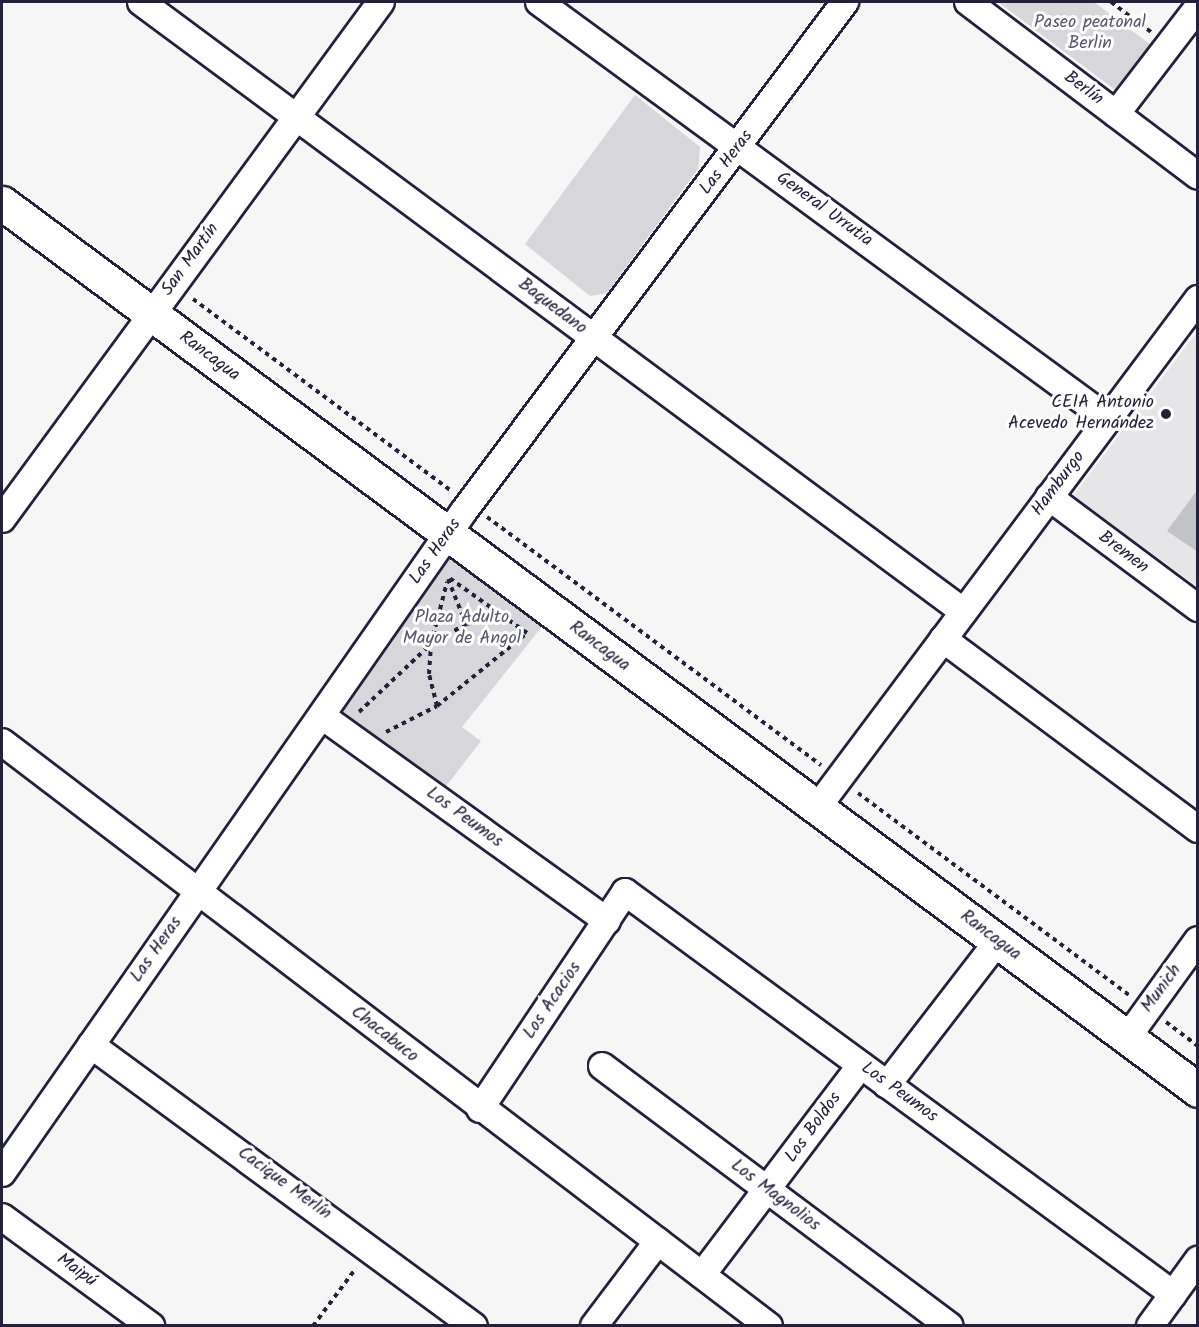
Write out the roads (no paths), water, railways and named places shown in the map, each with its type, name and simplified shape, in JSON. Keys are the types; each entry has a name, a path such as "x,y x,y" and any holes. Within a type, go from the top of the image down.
{"main road":[{"name":"Rancagua","path":"2,203 1197,1090"}],"street":[{"name":"Baquedano","path":"141,2 964,612"},
{"name":"San Martín","path":"2,519 381,2"},
{"name":"General Urrutia","path":"538,2 1108,419"},
{"name":"Las Heras","path":"2,1173 448,534 739,148 845,2"},
{"name":"Berlín","path":"968,2 1197,176"},
{"path":"1116,114 1197,7"},
{"name":"Hamburgo","path":"817,808 1197,299"},
{"name":"Bremen","path":"1049,497 1197,608"},
{"path":"943,639 1197,829"},
{"name":"Los Peumos","path":"321,716 606,921"},
{"name":"Chacabuco","path":"2,742 480,1109 770,1326"},
{"name":"Los Peumos","path":"625,892 1173,1294"},
{"name":"Los Acacios","path":"480,1109 625,892"},
{"name":"Munich","path":"1127,1038 1197,940"},
{"path":"887,1085 997,942"},
{"name":"Cacique Merlín","path":"91,1045 371,1248 474,1326"},
{"name":"Los Boldos","path":"702,1275 768,1191 861,1065"},
{"name":"Los Magnolios","path":"602,1066 949,1326"},
{"name":"Maipú","path":"2,1217 151,1326"},
{"path":"594,1326 658,1241"},
{"path":"1150,1326 1197,1260"}],"place":[{"name":"CEIA Antonio Acevedo Hernández","path":"1166,414"}],"park label":[{"name":"Paseo peatonal Berlin","path":"1090,34"},
{"name":"Plaza Adulto Mayor de Angol","path":"462,629"}]}
